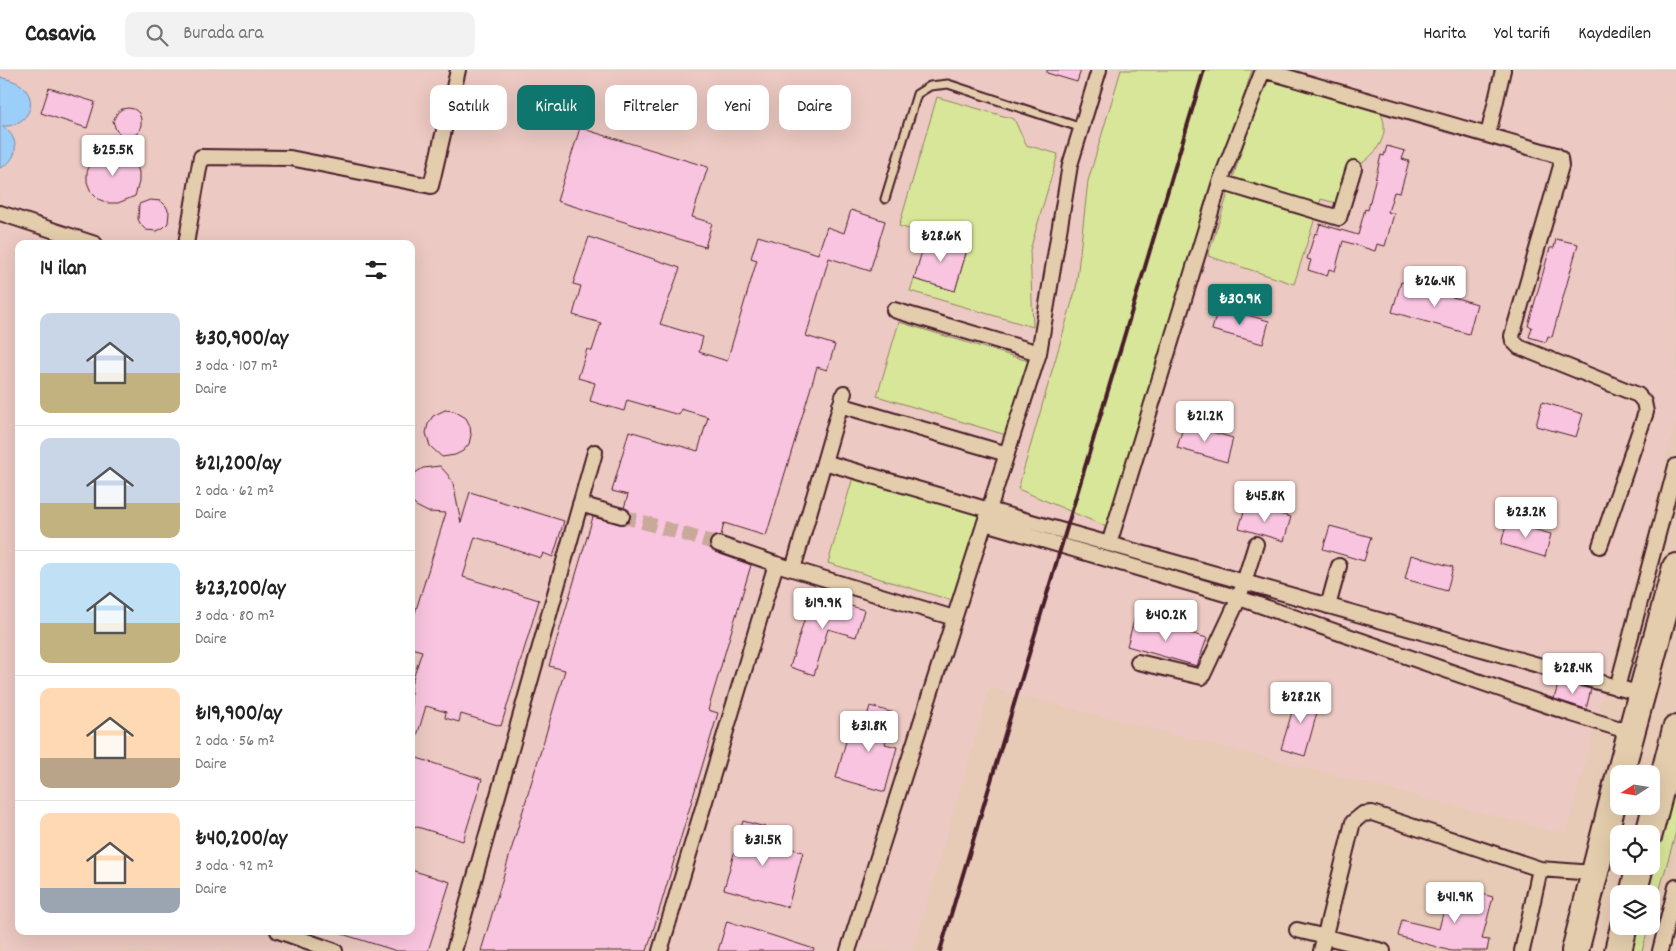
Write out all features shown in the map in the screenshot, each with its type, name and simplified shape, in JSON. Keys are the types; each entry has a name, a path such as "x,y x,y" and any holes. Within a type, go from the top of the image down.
{"highway":[{"path":"1622,765 1630,732 1629,691 1676,567"},
{"path":"1651,825 1676,729"},
{"path":"1575,951 1610,810"},
{"path":"1618,951 1622,935"}],"street":[{"path":"187,240 202,157 290,158 431,186 458,70"},
{"path":"848,951 1039,353 1070,165 1099,70"},
{"path":"1109,544 1220,182 1264,70 1556,155 1560,158 1562,164 1512,331 1513,341 1519,347 1638,394 1646,407 1646,412 1600,546"},
{"path":"1488,135 1503,70"},
{"path":"1220,182 1339,218 1354,168"},
{"path":"0,213 84,240"},
{"path":"894,310 1039,353"},
{"path":"793,569 842,399 1007,454"},
{"path":"454,951 595,452"},
{"path":"824,462 987,517 1239,598 1572,714 1630,732"},
{"path":"987,517 1109,544 1629,691 1676,466"},
{"path":"580,504 622,516"},
{"path":"718,544 776,564 954,618 953,623"},
{"path":"1138,662 1202,677 1239,598 1256,544"},
{"path":"660,951 776,564"},
{"path":"1328,606 1339,566"},
{"path":"1321,951 1353,822 1363,814 1372,813 1540,869 1594,873"},
{"path":"1522,951 1540,869"},
{"path":"1660,951 1675,892"},
{"path":"1297,930 1383,951"},
{"path":"289,935 335,951"}],"lane":[{"path":"886,199 917,94 930,86 948,84 1082,128"}],"shaded area":[{"path":"0,70 1676,70 1676,422 1566,834 990,688 913,951 0,951"}],"green space":[{"path":"1121,70 1252,70 1107,527 1018,489 1076,288 1088,181"},
{"path":"1267,71 1371,104 1381,114 1384,125 1381,141 1372,155 1351,169 1340,204 1321,199 1294,284 1208,256"},
{"path":"937,97 1014,119 1026,145 1058,154 1030,250 1033,327 910,291 914,279 955,291 968,247 899,226"},
{"path":"899,322 1028,361 1006,435 877,396"},
{"path":"854,474 983,513 957,602 828,563"},
{"path":"1676,784 1676,832 1660,888 1660,885 1648,885 1650,875 1660,875 1660,841"},
{"path":"1632,935 1646,935 1642,951 1628,951"}],"water":[{"path":"0,77 23,86 31,103 27,115 22,120 16,124 2,126 12,136 15,148 11,160 0,168"}],"building":[{"path":"1047,70 1081,70 1077,82 1047,73"},
{"path":"49,88 95,102 87,128 41,113"},
{"path":"122,109 134,109 139,113 141,125 135,135 124,138 116,130 113,121 117,113"},
{"path":"579,130 587,130 708,167 692,217 712,223 705,247 557,201"},
{"path":"1387,146 1405,151 1402,159 1409,161 1400,193 1394,192 1388,212 1394,214 1385,246 1377,244 1375,251 1343,241 1335,271 1329,269 1327,276 1308,270 1311,260 1307,259 1315,233 1317,234 1320,224 1358,235 1365,209 1368,210 1381,155 1384,156"},
{"path":"119,149 135,162 139,172 139,182 135,196 118,203 108,203 98,199 91,192 87,182 87,172 91,162 98,155"},
{"path":"150,200 161,201 169,212 168,223 157,231 146,230 138,219 139,204"},
{"path":"851,210 885,221 870,271 829,258 806,336 835,345 827,370 817,367 766,536 724,523 721,536 713,537 710,542 710,546 715,552 751,565 708,710 718,713 647,951 481,951 565,670 549,666 593,517 620,524 628,523 630,518 629,510 624,508 628,495 612,491 629,431 698,451 708,417 681,409 679,415 627,400 624,411 590,401 595,383 578,378 587,349 592,351 601,323 573,315 581,286 573,284 589,237 680,268 660,324 703,337 699,352 727,361 757,260 751,258 758,236 818,254 827,227 844,233"},
{"path":"927,234 968,246 955,291 914,279"},
{"path":"1556,239 1578,244 1552,337 1548,336 1546,342 1529,337 1532,327 1528,326 1550,248 1554,248"},
{"path":"1401,282 1477,304 1469,334 1392,312"},
{"path":"1218,307 1269,321 1263,344 1212,330"},
{"path":"1542,402 1583,414 1576,437 1536,426"},
{"path":"445,410 454,411 466,418 470,426 471,435 469,444 463,451 455,455 442,457 430,446 426,433 428,424 433,416"},
{"path":"1184,424 1233,438 1227,462 1177,448"},
{"path":"440,466 448,475 453,483 461,523 470,492 564,521 553,557 543,553 541,558 475,537 463,577 539,600 501,726 461,714 459,722 445,718 446,712 426,706 415,743 415,673 422,651 415,649 415,613 446,513 428,512 415,505 415,473 423,468"},
{"path":"1246,505 1291,517 1284,541 1239,528"},
{"path":"1507,522 1551,534 1545,557 1501,544"},
{"path":"1330,526 1371,537 1364,561 1323,549"},
{"path":"1411,555 1453,567 1447,591 1405,579"},
{"path":"812,594 864,610 856,637 828,629 814,675 790,667"},
{"path":"1135,617 1207,638 1197,666 1127,646"},
{"path":"1559,681 1591,689 1586,709 1554,699"},
{"path":"1298,692 1321,698 1305,756 1281,749"},
{"path":"870,706 894,713 885,744 897,747 885,792 836,778 848,734 861,738"},
{"path":"415,757 482,779 463,841 415,826"},
{"path":"743,821 772,829 768,842 803,852 788,907 724,889"},
{"path":"415,871 450,882 428,951 397,951 345,935 415,935"},
{"path":"1450,886 1493,897 1482,939 1489,940 1487,951 1451,951 1398,936 1402,920 1439,929"},
{"path":"727,921 814,949 813,951 718,951"}],"tunnel":[{"path":"622,516 718,544"}],"railway":[{"path":"940,951 1204,70"}]}
